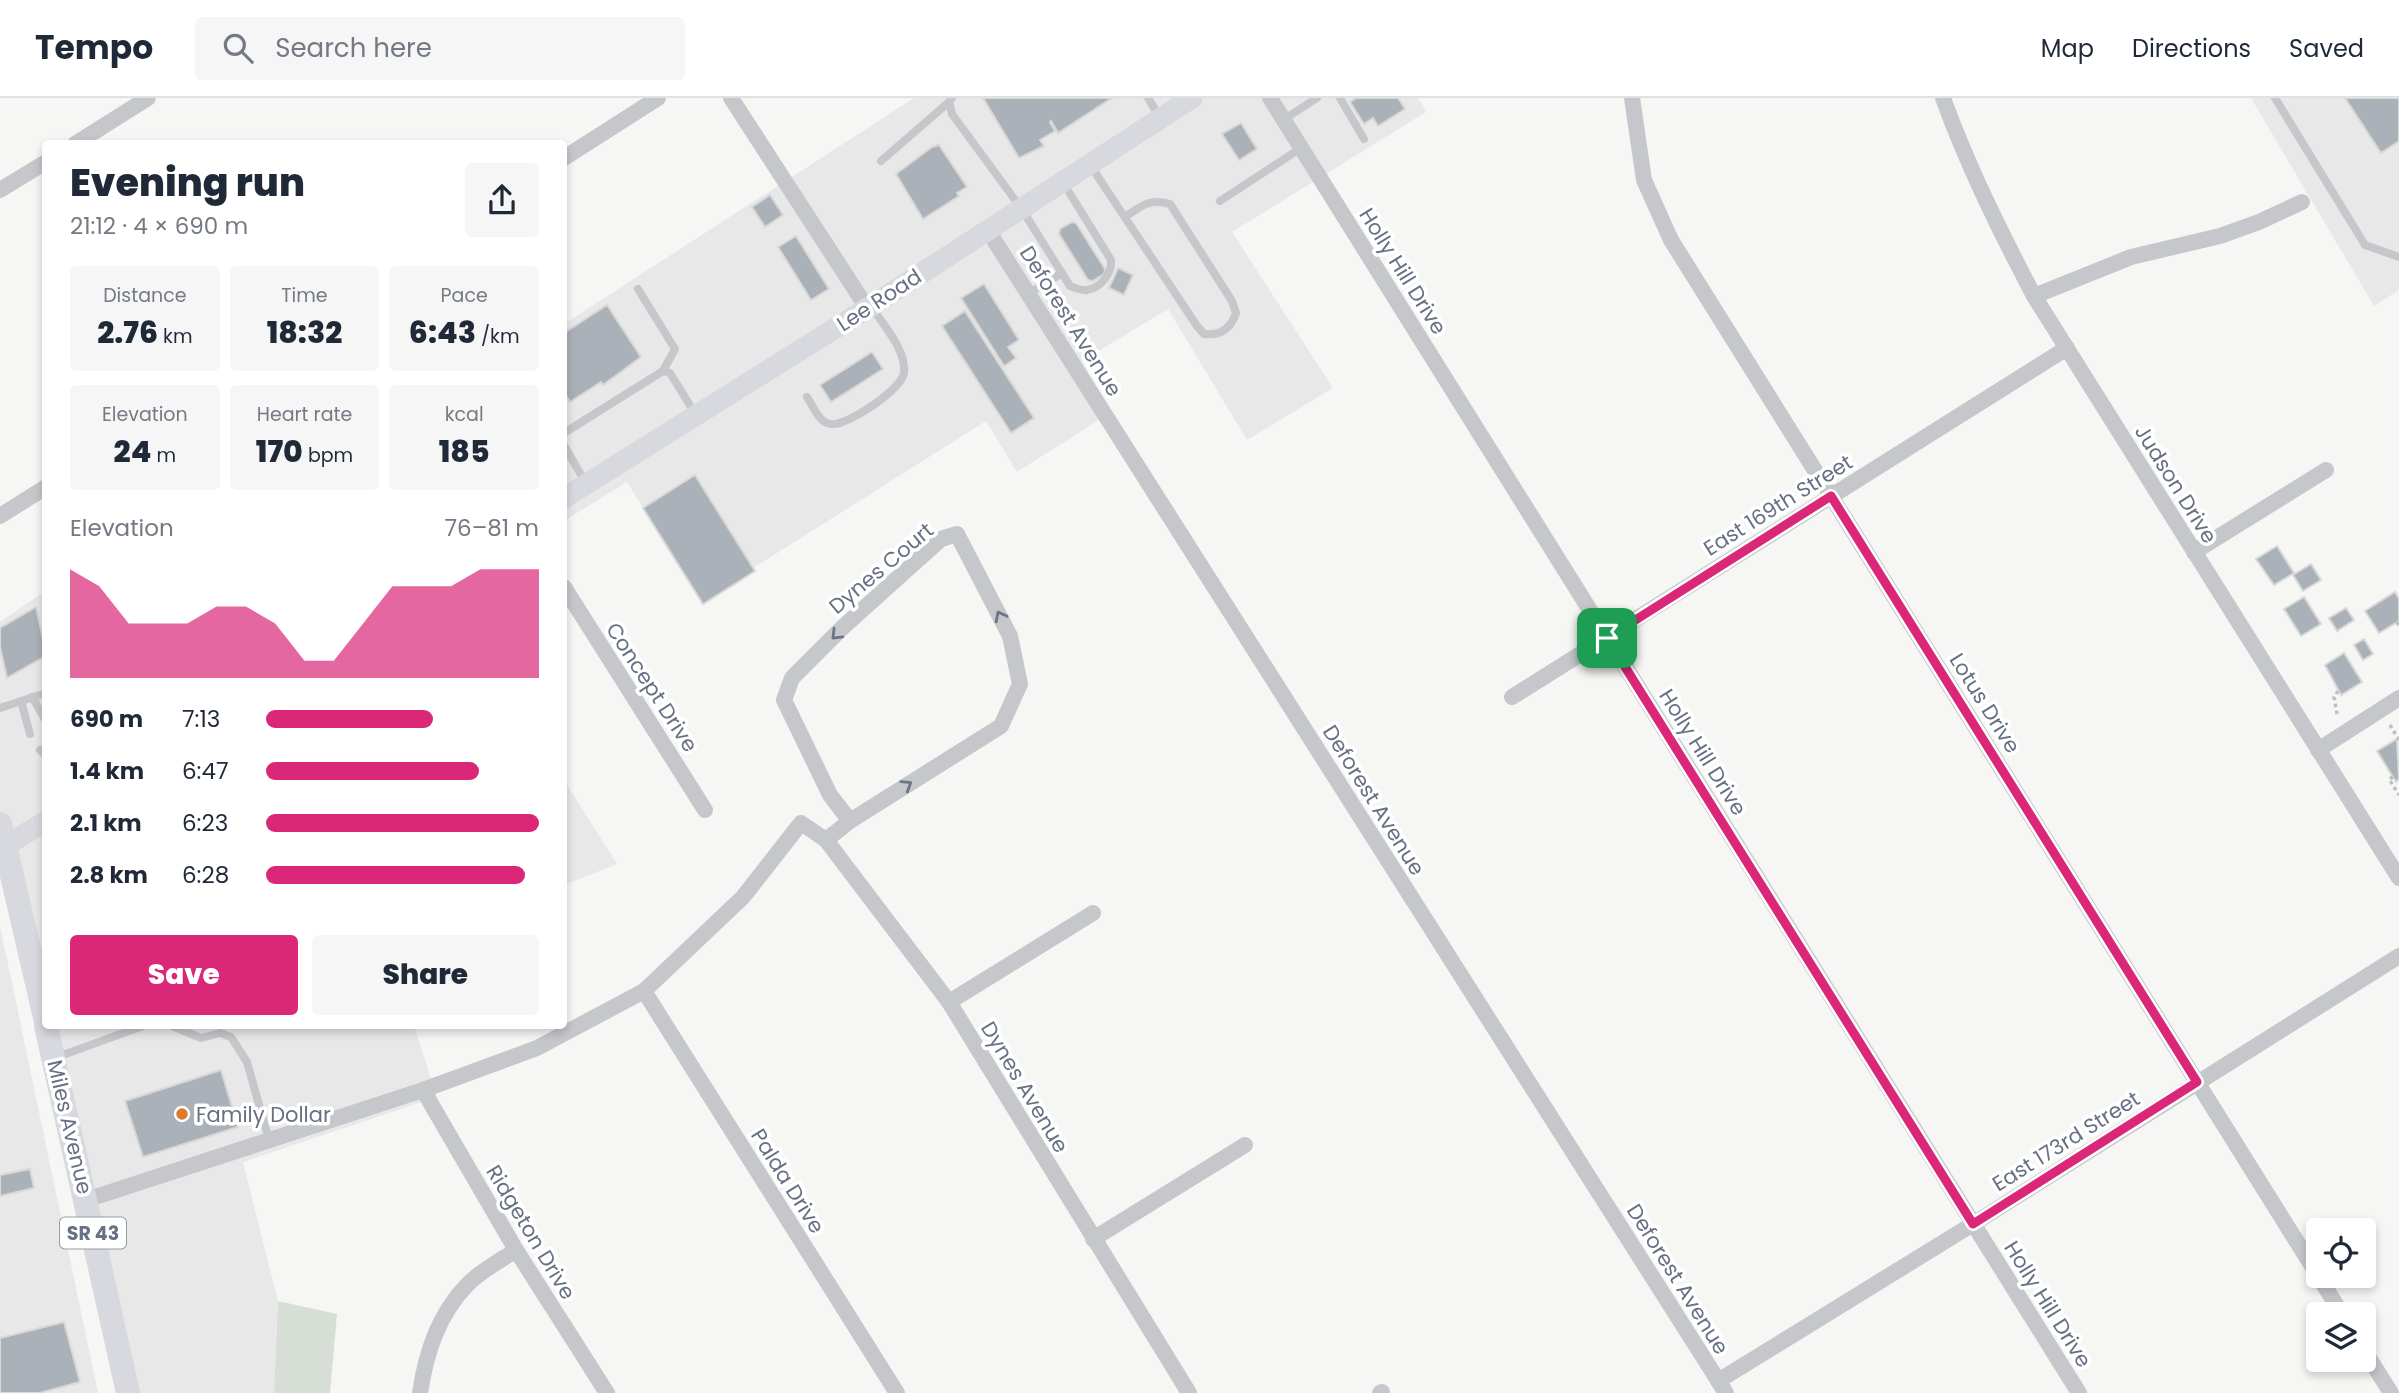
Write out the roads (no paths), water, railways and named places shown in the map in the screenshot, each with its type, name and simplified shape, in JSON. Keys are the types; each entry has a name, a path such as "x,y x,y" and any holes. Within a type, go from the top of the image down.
{"main road":[{"name":"Lee Road","path":"567,496 869,307 1192,98"},
{"path":"2,840 42,823"},
{"name":"Miles Avenue","path":"2,840 42,1006"},
{"name":"Miles Avenue","path":"47,1029 128,1393"}],"street":[{"path":"81,140 148,98"},
{"path":"567,156 658,98"},
{"path":"731,98 869,307"},
{"name":"Holly Hill Drive","path":"1270,98 2079,1393"},
{"name":"Lotus Drive","path":"1632,98 1644,180 1671,240 2334,1302"},
{"name":"Judson Drive","path":"1943,98 1962,152 1990,213 2034,296 2399,878"},
{"path":"0,190 42,164"},
{"path":"2034,296 2130,257 2230,233 2302,202"},
{"name":"Deforest Avenue","path":"987,229 1722,1387"},
{"name":"East 169th Street","path":"1512,697 2067,348"},
{"path":"2194,552 2326,470"},
{"path":"0,516 42,490"},
{"name":"Dynes Court","path":"826,840 850,821 1001,726 1020,684 1010,636 957,534 941,539 842,628 792,678 784,700 830,794 850,821"},
{"name":"Concept Drive","path":"567,592 705,810"},
{"path":"2318,750 2399,698"},
{"name":"Dynes Avenue","path":"644,991 743,897 801,822 826,840 949,1002 1189,1393"},
{"path":"949,1002 1093,913"},
{"name":"East 173rd Street","path":"1722,1387 1973,1224 2399,956"},
{"path":"86,1200 423,1090 537,1048 644,991"},
{"name":"Palda Drive","path":"644,991 897,1393"},
{"name":"Ridgeton Drive","path":"423,1090 516,1250 607,1393"},
{"path":"1093,1239 1245,1145"},
{"path":"420,1393 425,1359 442,1319 467,1284 516,1250"},
{"path":"2376,1369 2391,1393"}],"lane":[{"path":"1148,98 1160,118"},
{"path":"1283,120 1317,98"},
{"path":"1340,98 1364,139"},
{"path":"2275,98 2365,245 2399,257"},
{"path":"881,160 951,100"},
{"path":"951,100 952,114 1021,208 1070,286 1086,291 1096,287 1112,269 1111,260 1063,181"},
{"path":"1220,201 1301,148"},
{"path":"1090,164 1125,217 1197,326 1204,334 1215,335 1225,331 1233,322 1236,313 1232,301 1170,204 1148,202 1125,217"},
{"path":"1028,294 1062,273"},
{"path":"567,431 663,371 674,349 638,289"},
{"path":"807,397 822,420 832,425 845,421 890,394 900,383 904,373 899,351 869,307"},
{"path":"663,371 670,373 696,415"},
{"path":"567,450 586,484"},
{"path":"0,708 42,694"},
{"path":"32,697 42,714"},
{"path":"21,701 30,734"},
{"path":"54,1058 136,1029"},
{"path":"180,1029 201,1038 220,1033 231,1037 247,1062 269,1140"}],"place":[{"name":"Family Dollar","path":"182,1114"}]}
